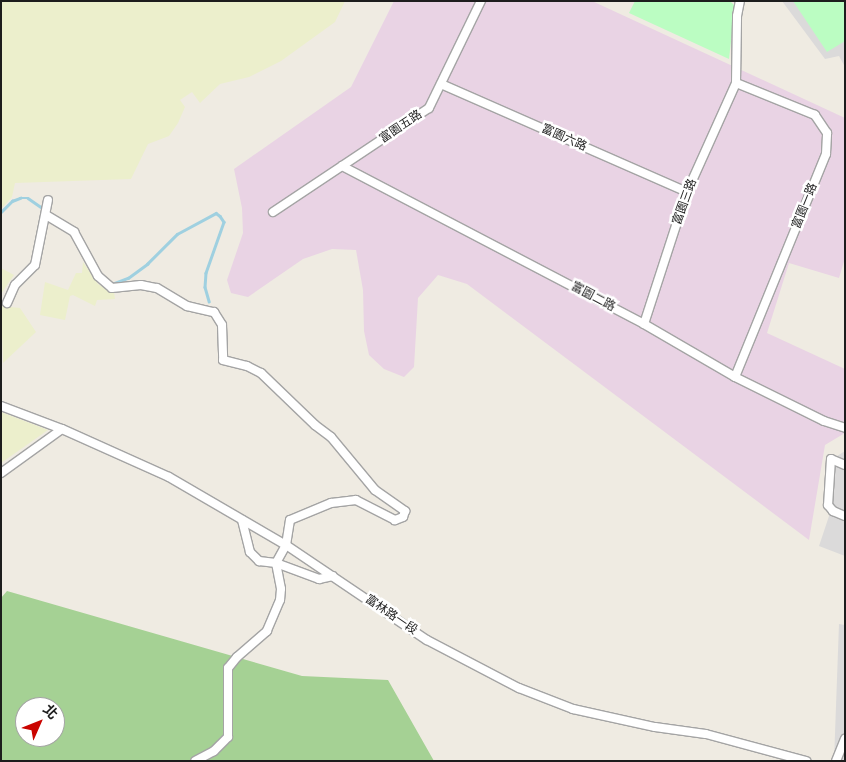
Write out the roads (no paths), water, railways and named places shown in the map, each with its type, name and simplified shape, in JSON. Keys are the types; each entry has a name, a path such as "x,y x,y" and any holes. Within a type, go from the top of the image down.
{"street":[{"name":"富園五路","path":"273,212 429,108 481,1"},
{"path":"736,83 737,16 740,1"},
{"name":"富園三路","path":"644,324 687,192 736,83"},
{"name":"富園一路","path":"735,377 826,154 827,133 815,115 736,83"},
{"name":"富園六路","path":"441,84 687,192"},
{"name":"富園二路","path":"342,166 644,324 735,377 824,421 845,428"},
{"path":"7,303 15,285 35,265 47,208 74,232 98,276 112,288 141,285 157,288 187,306 214,312 222,325 223,360 247,366 261,373 331,437 375,490 400,506 404,511 404,517 395,520 356,500 331,503 290,520 286,545 276,563 281,589 280,600 267,631 237,657 228,668 228,737 214,751 194,761"},
{"name":"富林路一段","path":"1,406 62,429 168,477 286,545 428,640 519,688 573,709 656,727 706,734 806,761"},
{"path":"1,473 62,429"},
{"path":"845,465 831,459 828,505 833,511 845,516"},
{"path":"242,520 250,552 259,561 276,563 319,579 333,576"},
{"path":"836,761 845,739"}],"waterway":[{"path":"1,212 12,201 20,198 28,198 45,210"},
{"path":"112,284 128,278 147,264 177,234 216,213 224,222 206,273 205,287 209,301"}]}
